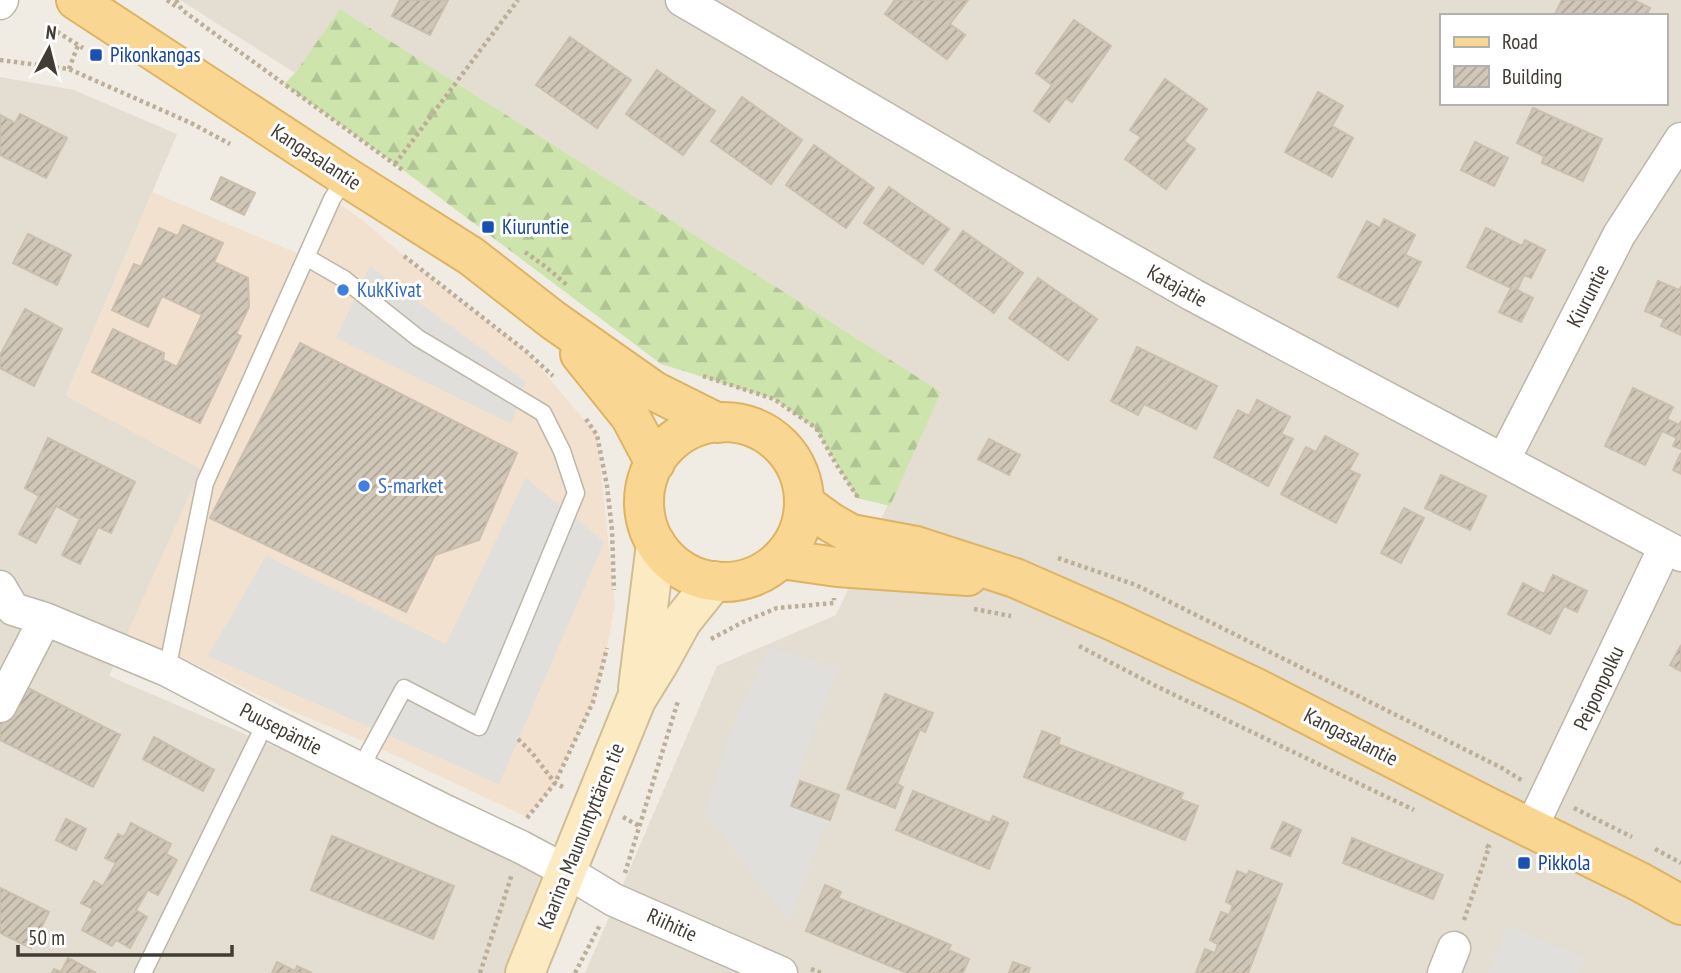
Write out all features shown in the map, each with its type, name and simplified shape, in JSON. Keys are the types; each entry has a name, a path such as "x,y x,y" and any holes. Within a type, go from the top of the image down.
{"main road":[{"name":"Kangasalantie","path":"76,0 471,256 563,305 654,391 718,423"},
{"name":"Kangasalantie","path":"563,305 655,463"},
{"path":"718,423 750,427 779,443 798,470 803,486 803,519 790,548 781,559 757,575 729,582 715,582 687,573 665,556 650,532 645,504 649,476 663,452 686,432 718,423"},
{"name":"Kangasalantie","path":"804,503 830,522 845,561"},
{"name":"Kaarina Maununtyttären tie","path":"636,700 656,544"},
{"name":"Kangasalantie","path":"781,559 845,561 916,546 1015,578 1539,812 1640,882 1681,905"},
{"name":"Kaarina Maununtyttären tie","path":"525,973 636,700 682,621 715,582"}],"street":[{"name":"Katajatie","path":"682,0 1193,295 1673,551"},
{"name":"Kiuruntie","path":"1504,460 1619,235 1681,139"},
{"name":"Peiponpolku","path":"1539,812 1673,551"},
{"name":"Puusepäntie","path":"0,587 13,608 167,670 566,871"},
{"path":"0,706 45,619"},
{"name":"Riihitie","path":"566,871 614,900 781,973"}],"lane":[{"path":"167,670 205,483 332,199 346,177"},
{"path":"306,257 344,279 418,338 543,413 562,451 576,493 479,727 404,688 360,769"},
{"path":"143,973 266,722"}],"path":[{"path":"167,0 405,171"},
{"path":"176,0 182,10"},
{"path":"394,164 519,0"},
{"path":"69,69 78,45"},
{"path":"517,247 546,267 563,305"},
{"path":"699,375 774,399 816,428 845,561"},
{"path":"682,621 708,641 777,607 845,561 868,501"},
{"path":"1049,554 1136,585 1500,767 1539,812 1633,838"},
{"path":"968,608 1007,614 1018,619"},
{"path":"480,973 521,847 527,817 555,783 593,702 608,641"},
{"path":"1072,642 1156,686 1417,811"},
{"path":"575,973 622,884 681,694"},
{"path":"518,739 532,752 555,783"},
{"path":"1449,960 1489,848 1478,841"},
{"path":"1646,844 1681,863"}],"shaded area":[{"path":"180,0 1681,0 1681,973 585,973 717,666 836,615 941,392 340,9 295,73"},
{"path":"0,77 74,90 177,134 66,395 201,469 109,676 566,871 527,973 0,973"},
{"path":"152,192 306,257 332,199 361,219 417,267 527,352 597,435 615,605 593,702 555,783 527,817 373,745 287,709 170,652 126,636 201,469 66,396"},
{"path":"370,266 526,382 511,424 336,338"},
{"path":"526,478 604,542 499,784 208,656 266,556 446,644"},
{"path":"768,647 838,667 795,784 835,801 789,921 704,811 732,728"},
{"path":"1507,926 1586,958 1580,973 1488,973"}],"green space":[{"path":"340,9 941,392 890,506 857,498 815,428 774,399 661,364 284,84 295,73"}],"building":[{"path":"400,0 448,0 430,35 392,16"},
{"path":"895,0 968,0 950,24 965,35 947,59 885,14"},
{"path":"1562,0 1634,0 1650,8 1647,14 1555,14"},
{"path":"1074,20 1111,46 1072,102 1066,98 1049,122 1034,111 1052,85 1036,73"},
{"path":"570,37 631,80 597,128 536,85"},
{"path":"657,70 715,111 683,155 626,114"},
{"path":"1165,79 1207,109 1184,141 1195,149 1166,189 1125,159 1141,137 1130,130"},
{"path":"1318,92 1343,106 1332,126 1353,138 1332,177 1285,152"},
{"path":"742,97 802,140 771,184 711,141"},
{"path":"1533,108 1602,139 1583,181 1542,163 1544,156 1517,143"},
{"path":"20,114 67,138 46,178 0,155 0,115 15,123"},
{"path":"1475,142 1508,158 1494,186 1461,170"},
{"path":"814,145 874,188 846,228 786,185"},
{"path":"221,177 255,193 244,215 211,199"},
{"path":"889,187 949,229 923,264 864,223"},
{"path":"1384,219 1415,235 1405,255 1421,262 1398,307 1338,277 1367,221 1380,228"},
{"path":"183,225 223,243 214,262 248,278 249,307 236,334 241,336 200,423 92,372 113,329 164,353 163,360 177,367 202,315 162,296 148,327 112,310 134,264 141,267 159,228 178,236"},
{"path":"1486,228 1522,246 1525,240 1545,250 1531,278 1524,275 1517,290 1533,298 1521,322 1499,312 1511,288 1467,267"},
{"path":"963,231 1023,273 994,313 935,270"},
{"path":"28,234 71,255 57,285 13,263"},
{"path":"1038,278 1097,319 1068,360 1009,318"},
{"path":"1658,281 1679,290 1681,287 1681,335 1661,326 1664,319 1645,311"},
{"path":"25,309 62,329 34,386 0,368 0,355"},
{"name":"S-market","path":"300,343 517,453 479,540 435,555 406,612 210,518"},
{"path":"1137,347 1217,386 1196,429 1144,404 1138,415 1111,401"},
{"path":"1633,388 1673,407 1667,419 1679,425 1681,421 1681,449 1673,446 1677,438 1662,431 1645,465 1605,446"},
{"path":"1257,400 1290,417 1281,434 1293,439 1268,486 1214,457 1238,410 1249,416"},
{"path":"1325,436 1358,454 1349,470 1360,475 1336,523 1281,494 1306,447 1316,452"},
{"path":"48,438 135,482 111,533 98,527 80,564 62,555 80,519 56,506 36,543 19,534 39,496 25,488"},
{"path":"989,439 1020,455 1009,475 978,459"},
{"path":"1681,453 1681,474 1673,470"},
{"path":"1441,475 1486,496 1470,530 1425,508"},
{"path":"1404,508 1424,518 1401,563 1381,553"},
{"path":"1553,575 1587,591 1577,612 1564,606 1550,634 1508,614 1523,583 1544,594"},
{"path":"1681,645 1681,671 1670,665"},
{"path":"20,684 120,735 93,787 0,740 0,723"},
{"path":"885,694 933,713 925,732 920,729 897,784 903,787 895,808 847,789"},
{"path":"1042,731 1060,738 1058,744 1183,793 1180,799 1198,806 1185,840 1024,777"},
{"path":"154,737 214,770 203,791 143,759"},
{"path":"800,781 839,795 830,820 791,806"},
{"path":"913,791 990,823 993,816 1008,823 989,869 896,830"},
{"path":"66,819 86,829 76,850 56,840"},
{"path":"1283,822 1301,830 1290,856 1271,848"},
{"path":"131,823 171,844 166,854 177,860 158,895 148,890 136,910 147,917 130,948 116,940 112,946 82,930 93,909 81,903 94,881 103,886 116,863 105,858 118,834 124,837"},
{"path":"332,836 454,886 433,939 311,890"},
{"path":"1352,838 1443,875 1433,899 1343,863"},
{"path":"1237,871 1247,875 1249,871 1282,884 1248,973 1196,973 1205,949 1215,953 1218,944 1210,940 1221,912 1229,915 1233,905 1226,902"},
{"path":"825,885 841,892 838,898 951,945 948,950 969,959 963,973 907,973 806,931"},
{"path":"0,888 49,912 31,948 0,933"},
{"path":"68,958 96,973 52,973 54,969 61,972"},
{"path":"277,962 295,971 297,966 312,973 272,973"},
{"path":"1013,962 1030,968 1028,973 1009,973"}],"place":[{"name":"Pikonkangas","path":"96,55"},
{"name":"Kiuruntie","path":"488,227"},
{"name":"KukKivat","path":"343,290"},
{"name":"S-market","path":"364,486"},
{"name":"Pikkola","path":"1524,863"}]}
